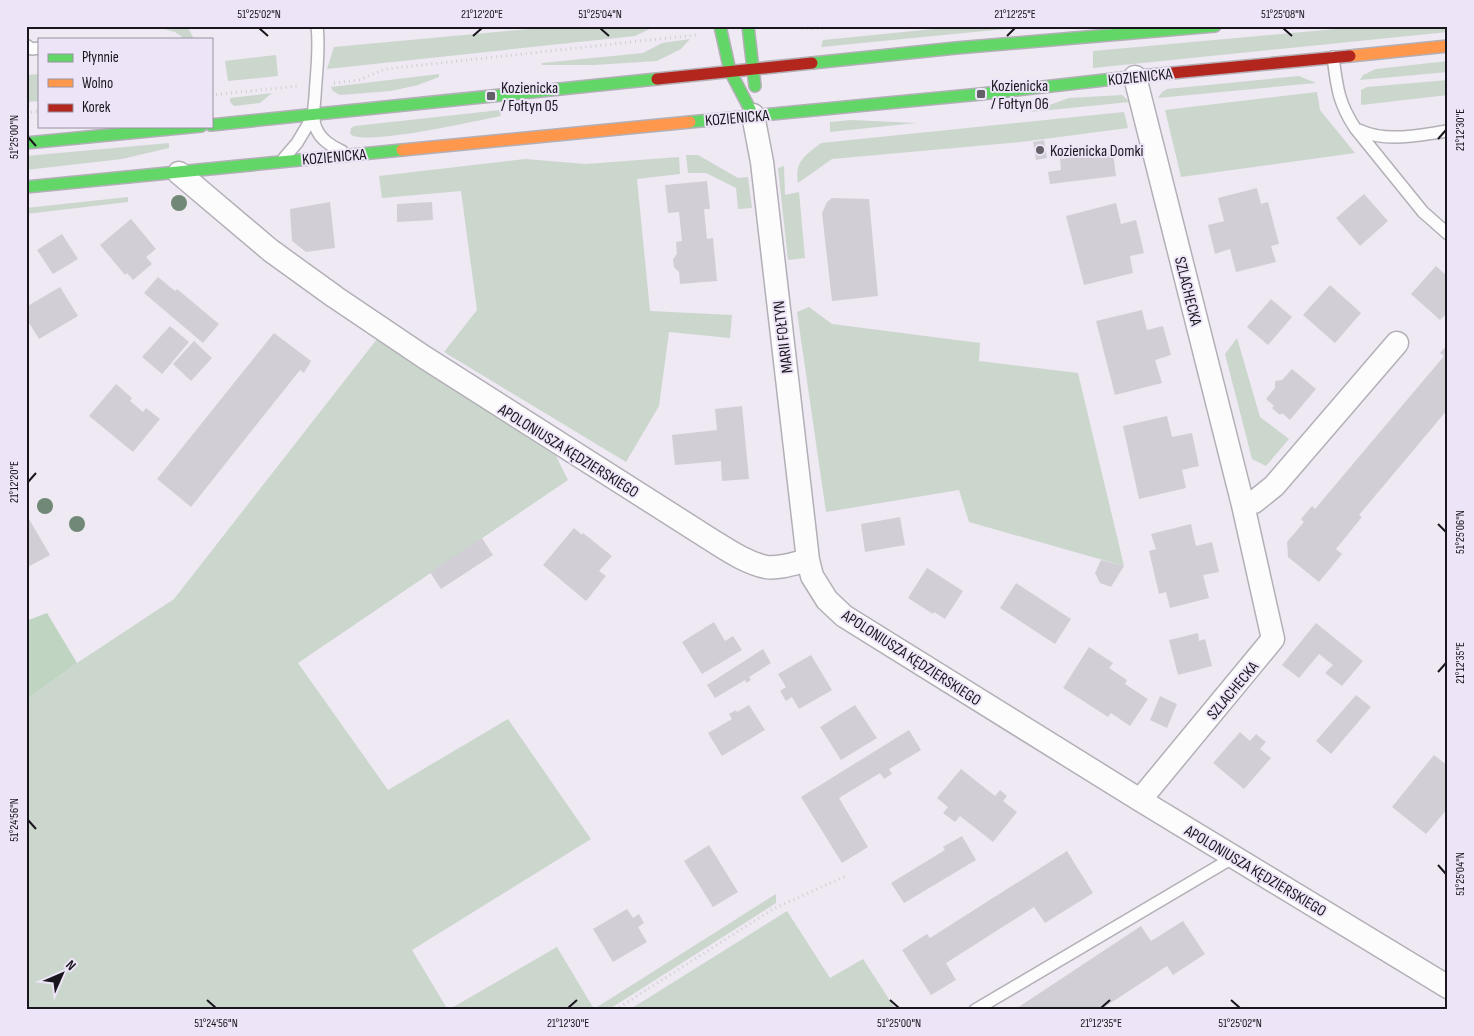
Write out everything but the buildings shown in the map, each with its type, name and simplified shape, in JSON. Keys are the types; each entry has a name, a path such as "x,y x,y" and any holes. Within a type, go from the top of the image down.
{"main road":[{"name":"MARII FOŁTYN","path":"748,26 754,69 753,115"},
{"path":"212,125 671,76 956,48 1215,26"},
{"name":"MARII FOŁTYN","path":"721,31 730,71 753,115"},
{"path":"711,49 721,31"},
{"name":"KOZIENICKA","path":"26,187 982,94 1448,46"},
{"path":"671,76 687,69 693,64"},
{"path":"26,143 183,128"}],"street":[{"name":"SZLACHECKA","path":"1135,77 1243,505 1273,639 1140,800"},
{"name":"MARII FOŁTYN","path":"753,115 762,162 808,560"},
{"name":"APOLONIUSZA KĘDZIERSKIEGO","path":"179,173 270,250 335,297 424,357 713,541 743,558 766,567 785,566 808,560 812,576 827,600 844,616 1140,800 1448,987"},
{"path":"1243,505 1254,502 1274,486 1397,343"}],"lane":[{"path":"316,26 318,49 315,84 315,127 321,137 340,150 353,154"},
{"path":"26,45 32,49 38,48"},
{"path":"1333,57 1339,98 1355,128 1423,212 1448,234"},
{"path":"281,161 297,143 314,114"},
{"path":"1355,128 1370,135 1390,138 1448,131"},
{"path":"1423,212 1448,226"},
{"path":"975,1010 1234,857"}],"path":[{"path":"782,26 814,28 845,26"},
{"path":"814,28 816,35"},
{"path":"212,94 359,80 385,69 721,31"},
{"path":"615,1010 773,909 846,876"}],"shaded area":[{"path":"34,26 187,26 193,38 184,38 175,32 164,29 43,29"},
{"path":"563,26 656,26 635,36 327,69 334,47"},
{"path":"964,26 1037,26 821,47 823,40"},
{"path":"1369,26 1448,26 1448,32 1093,68 1093,51"},
{"path":"690,39 681,49 657,61 594,65 542,65 542,63 643,53 662,43"},
{"path":"276,55 278,76 228,81 225,61"},
{"path":"1448,61 1448,72 1360,80 1363,75 1376,69"},
{"path":"38,74 38,101 26,102 26,75"},
{"path":"439,74 439,77 418,85 391,91 340,95 333,91 331,87"},
{"path":"1299,76 1316,83 1158,98 1167,89"},
{"path":"1448,80 1448,95 1361,105 1361,90 1367,87"},
{"path":"1317,92 1320,110 1355,153 1181,177 1165,110"},
{"path":"272,93 260,103 234,106 230,102 230,98"},
{"path":"1122,95 1130,102 1030,112 1069,98"},
{"path":"500,110 501,116 398,135 359,137 350,134 351,128 355,126"},
{"path":"1124,112 1128,128 1021,142 832,159 798,183 798,169 802,159 821,143"},
{"path":"851,120 916,123 830,132 830,122"},
{"path":"169,143 169,148 122,159 26,170 26,156"},
{"path":"686,155 698,155 738,178 748,177 752,208 738,209 736,188 706,173 688,173"},
{"path":"679,157 680,174 637,179 650,311 732,315 730,338 669,332 659,406 626,462 444,352 477,310 461,191 382,198 379,176 525,159 586,164"},
{"path":"784,166 785,195 799,192 805,258 788,260 778,168"},
{"path":"128,197 128,202 26,214 26,208"},
{"path":"809,307 832,324 980,343 979,361 1078,373 1124,566 969,522 959,490 826,512 797,312"},
{"path":"1237,338 1260,417 1289,439 1266,466 1252,459 1225,354"},
{"path":"377,339 556,456 568,480 298,663 388,790 508,719 591,839 412,950 448,1010 26,1010 26,700 77,663 174,599"},
{"path":"776,894 776,903 608,1010 448,1010 557,947 594,1009"},
{"path":"787,911 830,978 863,959 896,1010 629,1010"}],"green space":[{"path":"47,613 77,663 26,700 26,621"}],"traffic: fast":[{"path":"720,26 730,71 753,115"},
{"path":"748,26 755,86"},
{"path":"812,63 956,48 1215,26"},
{"path":"690,122 981,94 1140,76"},
{"path":"212,125 657,79"},
{"path":"26,143 180,128"},
{"path":"26,187 402,150"}],"traffic: slow":[{"path":"1350,56 1448,46"},
{"path":"402,150 690,122"}],"traffic: jam":[{"path":"1140,76 1350,56"},
{"path":"657,79 812,63"}],"place":[{"name":"Kozienicka / Fołtyn 06","path":"981,94"},
{"name":"Kozienicka / Fołtyn 05","path":"491,96"},
{"name":"Kozienicka Domki","path":"1040,150"}]}
